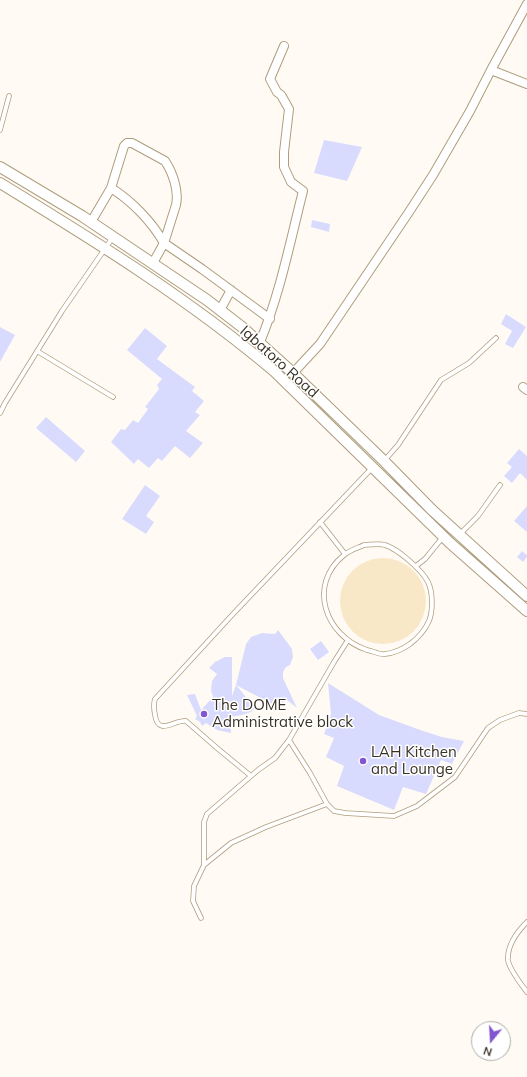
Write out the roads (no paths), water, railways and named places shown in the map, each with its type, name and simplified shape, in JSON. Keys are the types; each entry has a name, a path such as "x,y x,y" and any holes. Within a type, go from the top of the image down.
{"street":[{"path":"293,373 320,344 433,175 527,4"},
{"path":"260,342 270,319 277,296 303,191 291,182 284,167 284,152 289,109 270,79 284,46"},
{"path":"491,70 527,84"},
{"path":"91,222 111,188 124,146 127,143 132,143 165,161 168,165 176,188 177,199 172,222 164,243 153,264"},
{"name":"Igbatoro Road","path":"0,167 91,222 220,310 260,342 384,461 432,510 527,596"},
{"name":"Igbatoro Road","path":"0,183 177,296 254,354 274,371 444,537 527,611"},
{"path":"111,188 118,192 145,216 164,243 270,319"},
{"path":"220,310 231,290"},
{"path":"503,590 511,583"}],"lane":[{"path":"0,130 9,96"},
{"path":"0,413 37,351 112,237"},
{"path":"384,461 398,445 441,380 469,363 496,338"},
{"path":"37,351 113,397"},
{"path":"250,776 186,721 181,720 164,726 158,724 155,721 153,704 155,699 372,468"},
{"path":"459,535 478,516 500,485"},
{"path":"320,522 345,554"},
{"path":"416,566 425,559 444,537"},
{"path":"384,544 401,554 416,566 429,583 432,602 429,621 418,638 403,649 384,655 362,648 348,640 334,626 325,608 324,588 331,569 345,554 364,545 384,544"},
{"path":"204,865 204,822 207,814 250,776 274,758 289,740 348,640"},
{"path":"289,740 310,773 327,804 334,811 344,814 394,816 418,806 454,777 488,728 500,720 519,713 527,714"},
{"path":"201,918 193,901 194,886 204,865 231,843 266,827 327,804"},
{"path":"527,922 511,941 508,960 527,992"}],"place":[{"name":"The DOME Administrative block","path":"204,714"},
{"name":"LAH Kitchen and Lounge","path":"363,761"}]}
